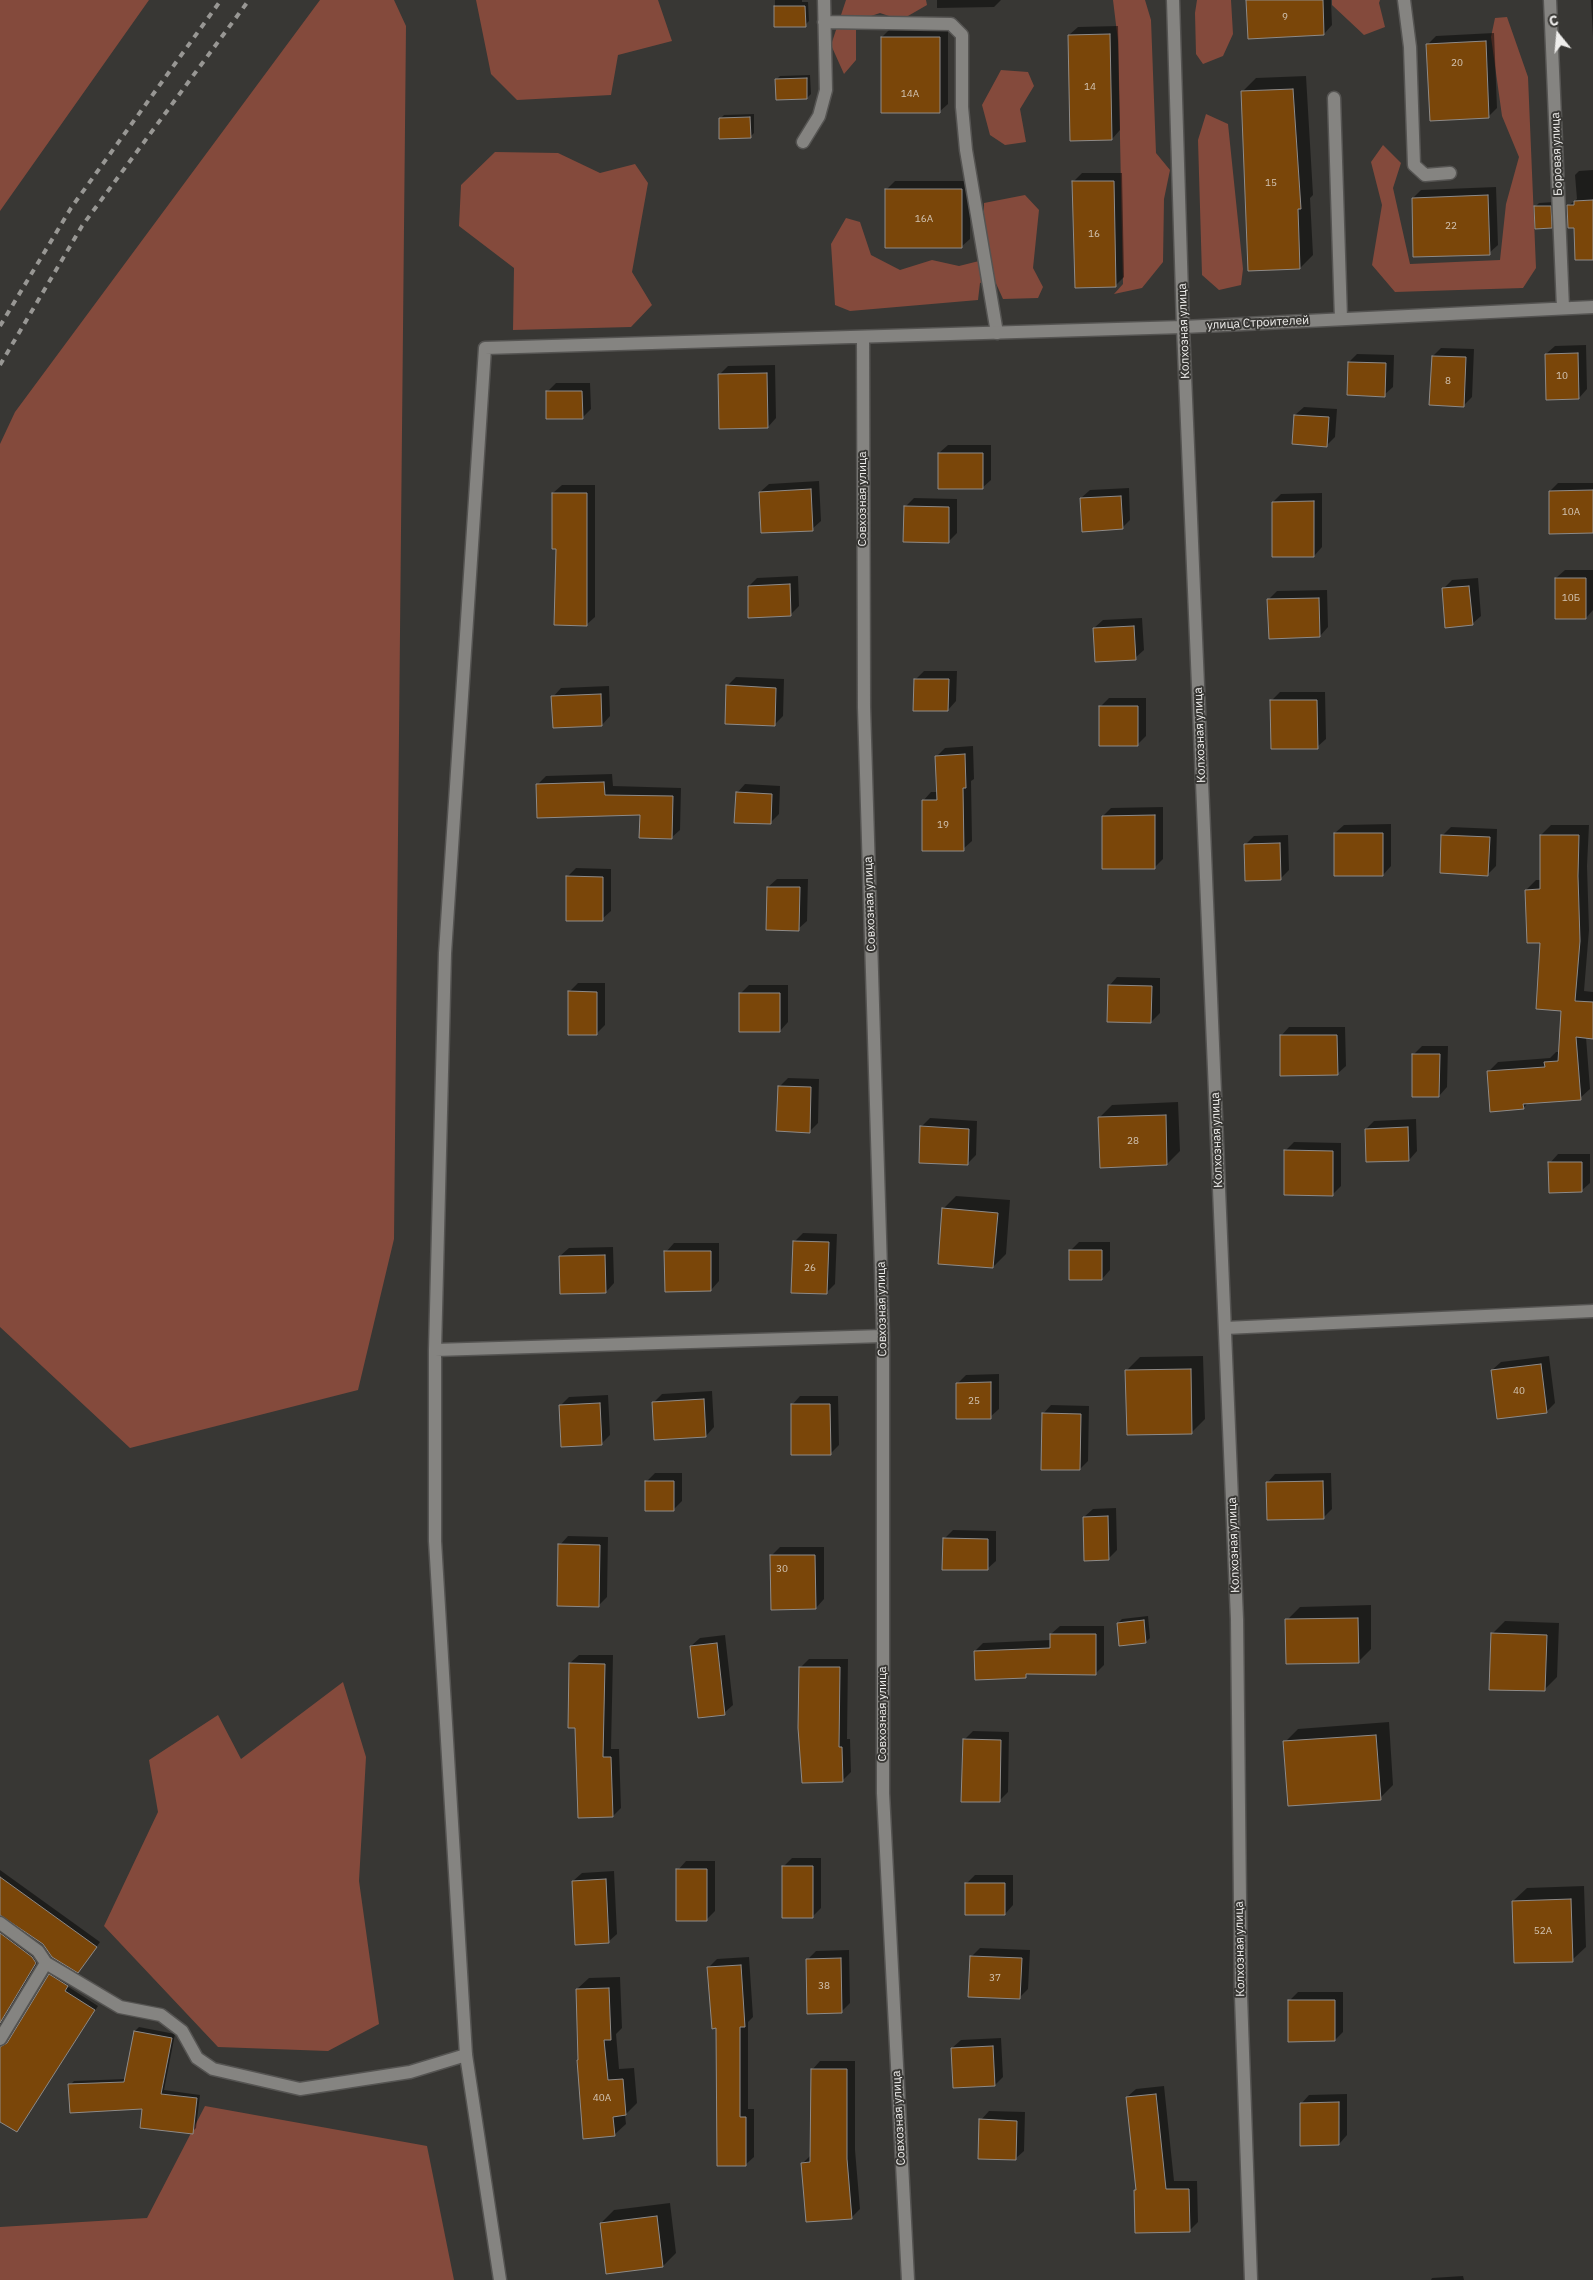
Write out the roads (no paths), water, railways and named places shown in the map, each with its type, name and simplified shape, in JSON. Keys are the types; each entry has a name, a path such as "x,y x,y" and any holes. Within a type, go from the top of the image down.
{"street":[{"path":"803,142 819,116 826,90 824,0"},
{"name":"Колхозная улица","path":"1173,0 1183,327 1237,1620 1241,1996 1252,2280"},
{"path":"1404,0 1410,47 1414,164 1424,175 1450,173"},
{"name":"Боровая улица","path":"1550,0 1563,308"},
{"path":"824,22 951,24 962,35 962,108 966,150 997,333"},
{"path":"1334,98 1341,319"},
{"name":"улица Строителей","path":"435,1350 445,953 485,348 1183,327 1593,307"},
{"name":"Совхозная улица","path":"862,337 864,707 883,1336 882,1793 908,2280"},
{"path":"1225,1328 1593,1311"},
{"path":"500,2280 466,2055 435,1541 435,1350 883,1336"},
{"path":"0,1923 38,1951 46,1963 120,2007 161,2015 182,2031 197,2058 213,2069 300,2089 410,2072 466,2055"},
{"path":"0,2039 46,1963"}],"railway":[{"path":"0,326 71,208 221,0"},
{"path":"0,365 82,226 249,0"}]}
